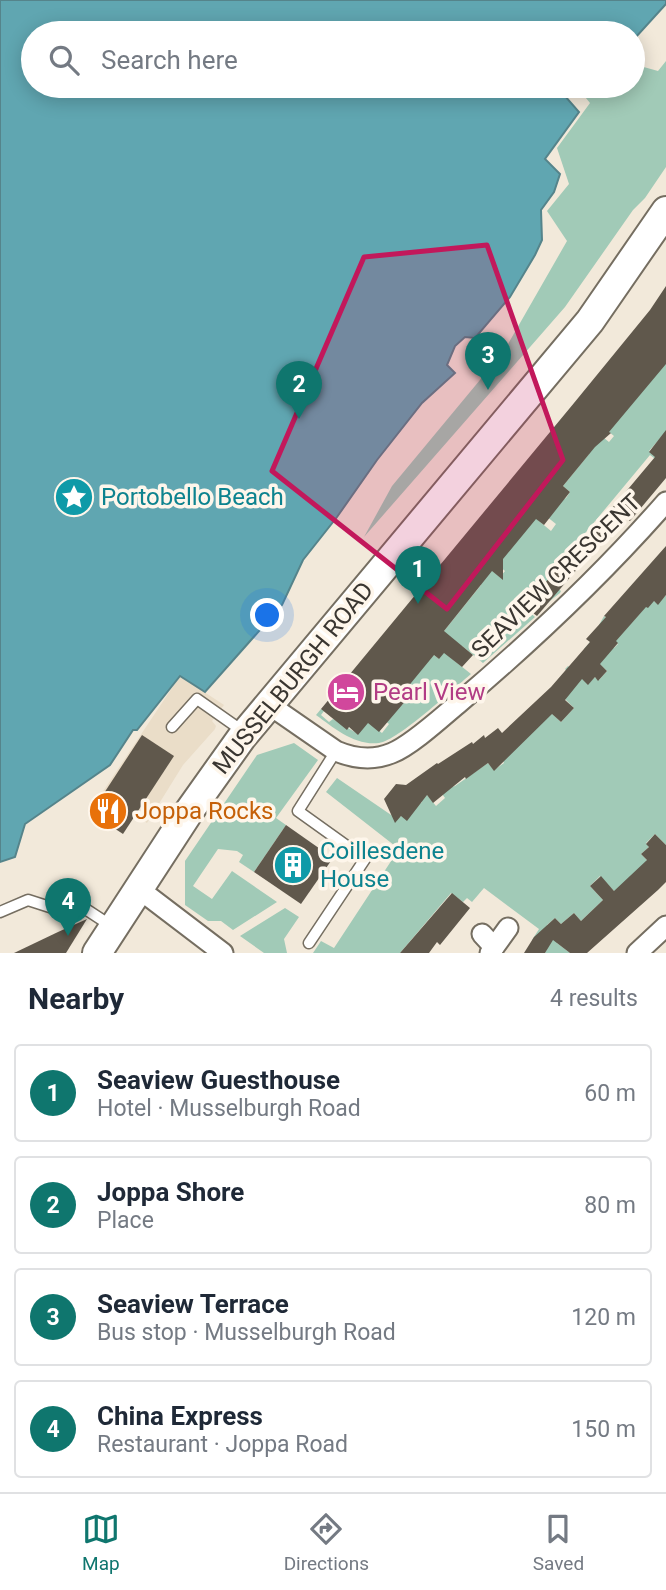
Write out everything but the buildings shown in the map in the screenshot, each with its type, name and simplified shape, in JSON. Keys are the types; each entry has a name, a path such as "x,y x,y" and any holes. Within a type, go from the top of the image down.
{"main road":[{"name":"MUSSELBURGH ROAD","path":"97,953 190,810 245,733 590,321 666,211"}],"street":[{"name":"SEAVIEW CRESCENT","path":"268,704 336,751 362,758 396,752 507,662 617,557 666,502"},
{"path":"139,889 223,953"},
{"path":"637,953 666,926"},
{"path":"489,945 508,928"}],"lane":[{"path":"172,727 197,699 245,733"},
{"path":"309,943 365,859 298,811 336,751"},
{"path":"0,912 28,900 56,909 88,910 113,928"}],"highlighted area":[{"path":"487,245 563,460 447,609 272,471 364,257"}],"shaded area":[{"path":"180,676 224,705 212,721 215,729 183,765 147,823 102,793"}],"green space":[{"path":"666,61 666,167 565,307 364,537 392,486 504,351 567,241 547,211 569,184 557,148 590,103 586,98 645,98 645,67 658,71"},
{"path":"666,354 666,439 662,436 649,451 666,467 650,455 547,579 560,593 546,604 534,595 524,607 535,617 483,663 462,646 451,658 471,674 412,724 388,740 370,743 353,739 316,715 321,709 324,711 321,715 329,722 333,719 358,734 359,715 382,733 389,724 376,714 402,705 407,699 396,689 419,643 439,659 440,636 481,585 472,578 484,564 500,577 505,571 498,565 527,511 551,531 556,524 541,512 566,498 570,492 563,486 589,454 581,446 594,430 609,442 614,436 574,403"},
{"path":"666,595 666,845 655,834 646,843 649,847 641,854 647,860 628,906 600,876 590,886 603,900 581,921 574,913 561,924 555,918 547,925 560,940 557,943 570,953 545,953 547,949 532,940 539,929 484,888 472,902 467,898 463,902 451,893 400,953 313,953 321,941 334,948 399,849 326,792 337,778 397,819 422,802 401,783 406,787 415,780 436,806 445,798 440,791 455,786 488,763 494,770 504,763 501,757 550,712 561,722 574,708 565,699 565,669 568,666 588,684 595,677 599,680 607,671 584,649 590,642 603,654 611,645 614,648 618,644 599,625 604,616 623,632 643,610 636,603 654,601 658,604"},
{"path":"294,743 318,760 276,818 286,825 254,872 239,862 243,855 237,851 218,849 193,886 212,899 232,871 277,902 233,930 221,921 208,921 185,905 185,861 257,755"},
{"path":"285,908 299,917 284,939 287,953 264,953 240,936"}],"water":[{"path":"0,0 666,0 666,4 645,27 645,21 21,21 21,98 567,98 579,112 545,159 560,174 554,192 541,210 542,240 510,297 475,338 465,337 455,346 447,365 455,373 422,403 377,460 303,560 282,605 205,692 180,676 137,730 133,730 110,765 25,824 15,857 0,862"}],"place":[{"name":"Seaview Terrace","path":"488,390"},
{"name":"Joppa Shore","path":"299,419"},
{"name":"Portobello Beach","path":"74,497"},
{"name":"Seaview Guesthouse","path":"418,604"},
{"name":"Pearl View","path":"346,692"},
{"name":"Joppa Rocks","path":"108,811"},
{"name":"Coillesdene House","path":"293,865"},
{"name":"China Express","path":"68,936"}]}
